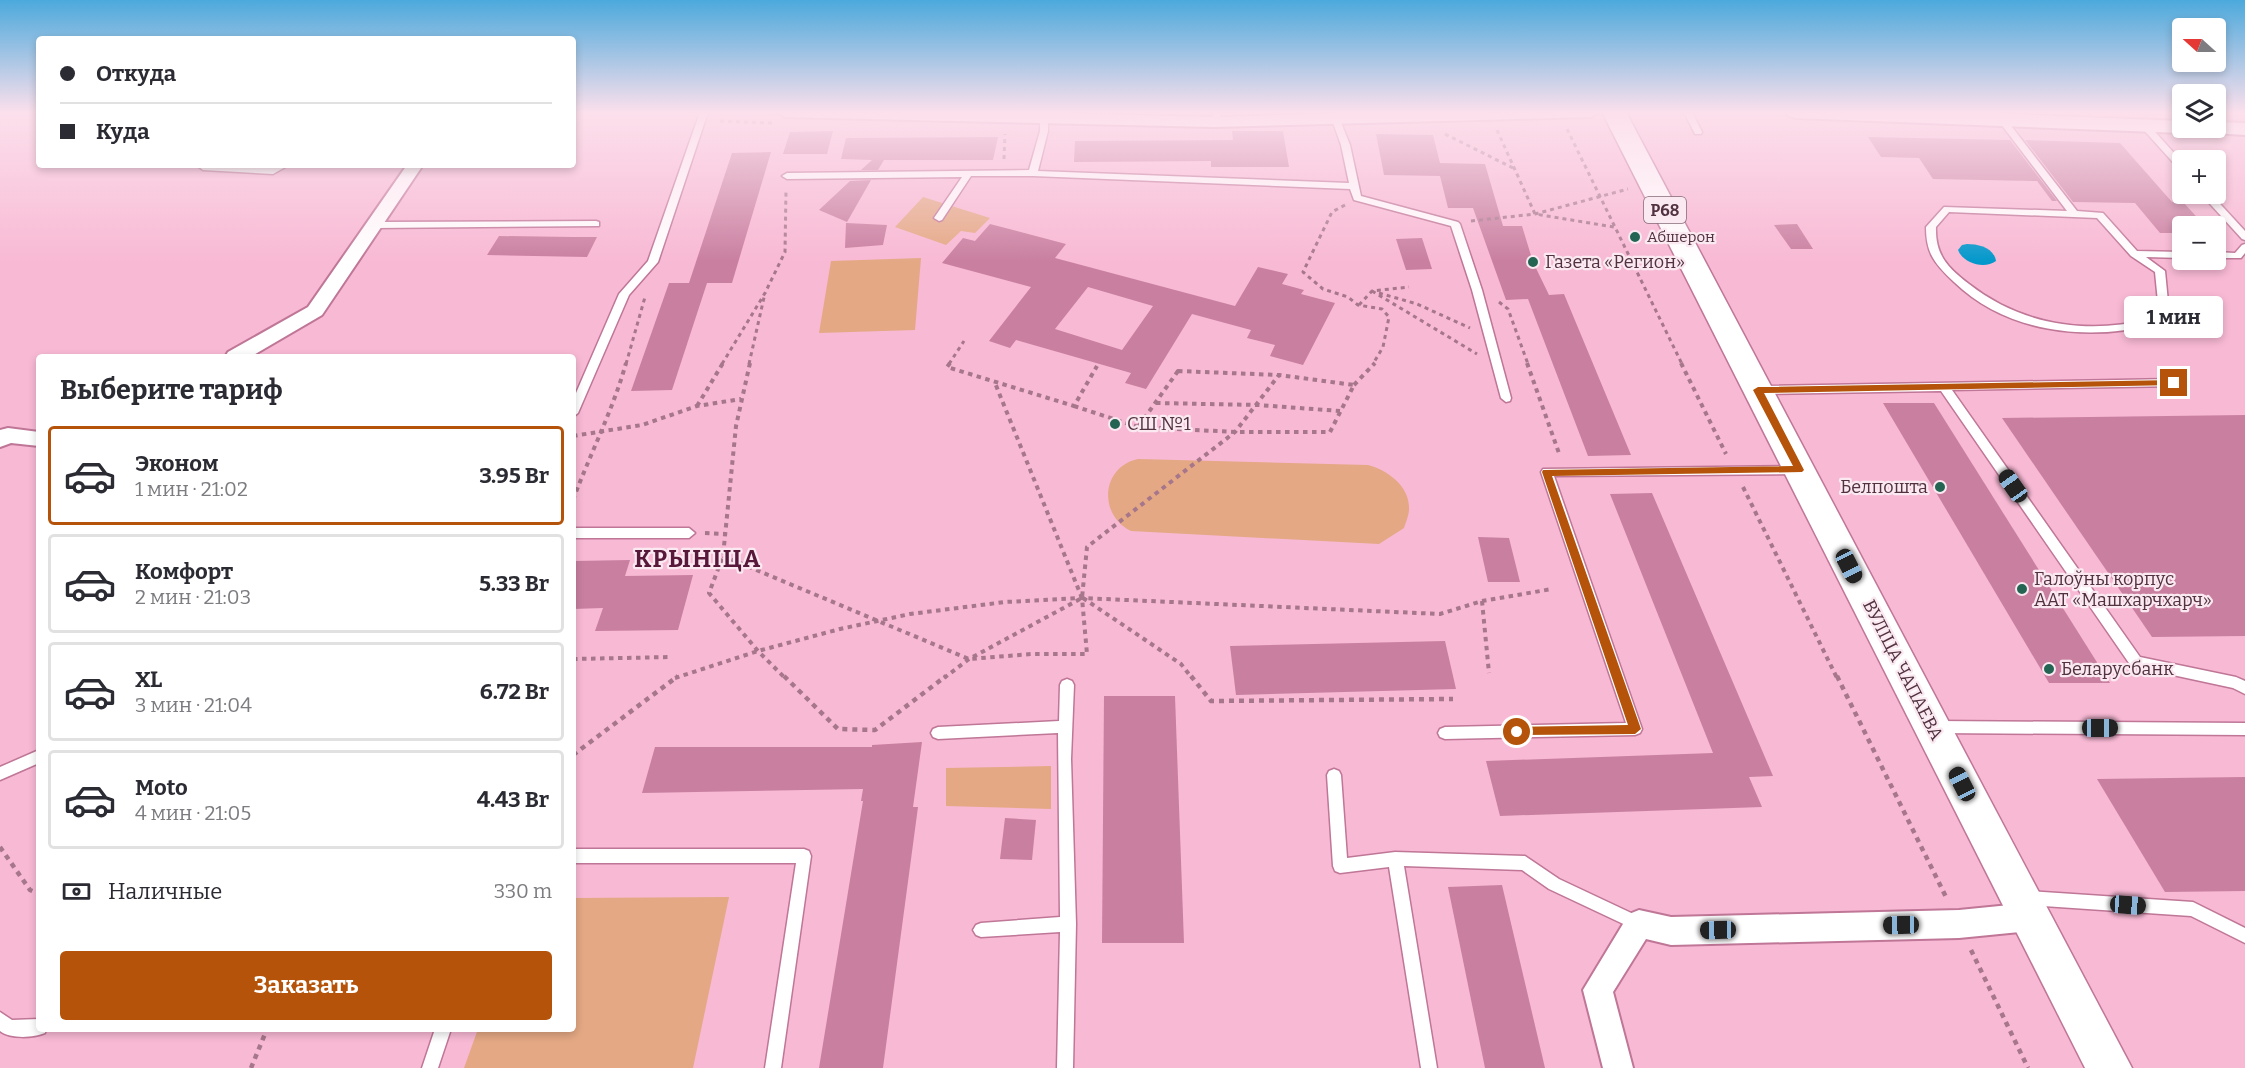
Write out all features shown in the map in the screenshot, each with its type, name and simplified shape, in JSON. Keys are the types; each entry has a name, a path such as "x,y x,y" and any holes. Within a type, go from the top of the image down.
{"main road":[{"name":"ВУЛІЦА ЧАПАЕВА","path":"1640,162 2109,1068"}],"street":[{"path":"240,354 315,311 414,168"},
{"path":"3,435 36,439"},
{"path":"1618,1068 1598,990 1639,924 1671,931 1959,924 2025,907"}],"lane":[{"path":"576,407 624,294 653,262 687,162"},
{"path":"1033,173 1036,162"},
{"path":"1348,162 1356,198 1455,224 1477,290 1506,398"},
{"path":"2034,162 2074,214"},
{"path":"220,168 273,171 279,168"},
{"path":"787,176 1033,173 1353,186"},
{"path":"939,218 968,174"},
{"path":"2215,204 2245,237"},
{"path":"1947,210 2100,215 2134,254 2160,271 2163,302 2151,322 2127,329 2086,329 2046,325 2007,314 1974,294 1948,271 1932,249 1930,227 1947,210"},
{"path":"374,225 596,224"},
{"path":"2226,255 2238,256 2245,247"},
{"path":"2134,254 2172,255"},
{"path":"1758,390 2174,383"},
{"path":"1945,388 2136,662 2236,683 2245,688"},
{"path":"1445,733 1635,729 1546,472 1799,470"},
{"path":"576,533 689,533"},
{"path":"1065,1068 1068,924 1065,727 1067,685"},
{"path":"938,733 1065,727"},
{"path":"1932,727 2245,729"},
{"path":"0,774 36,757"},
{"path":"1334,775 1340,866 1395,859 1525,863 1554,884 1639,924"},
{"path":"576,856 804,856 773,1068"},
{"path":"1395,859 1429,1068"},
{"path":"2025,907 2193,909 2245,936"},
{"path":"981,930 1068,924"},
{"path":"0,1020 9,1028 36,1027"},
{"path":"430,1068 442,1032"}],"path":[{"path":"1502,162 1514,168"},
{"path":"1511,162 1535,214"},
{"path":"1583,162 2028,1068"},
{"path":"697,406 765,293 785,252 787,176"},
{"path":"1473,232 1470,221 1535,214 1599,195"},
{"path":"964,340 947,367 1138,427 1235,432 1329,432 1354,385 1371,371 1387,338 1389,317 1382,309 1358,305 1348,297 1323,289 1303,272 1332,212 1356,198"},
{"path":"1535,214 1615,227"},
{"path":"1358,305 1372,291 1409,287"},
{"path":"576,492 617,394 648,288"},
{"path":"1372,291 1417,304 1475,330"},
{"path":"1372,291 1482,357"},
{"path":"765,293 736,426 723,556 709,593 758,651 837,729 875,730 969,659 1082,598"},
{"path":"1494,297 1508,309 1566,473"},
{"path":"1074,406 1097,366"},
{"path":"1138,427 1178,371 1279,375 1354,385"},
{"path":"723,556 969,659 1032,654 1087,654 1082,598 1087,547 1235,432 1279,375"},
{"path":"995,383 1082,598 1181,664 1211,701 1453,699"},
{"path":"576,435 642,425 697,406 741,399"},
{"path":"1155,403 1258,405 1340,411"},
{"path":"576,753 676,677 758,651 910,614 1005,602 1082,598 1440,614 1482,601 1552,589"},
{"path":"1482,601 1489,673"},
{"path":"576,659 672,657"},
{"path":"0,848 30,890 36,893"},
{"path":"251,1068 266,1032"}],"shaded area":[{"path":"923,197 990,218 975,233 961,231 946,245 895,227"},
{"path":"921,258 915,330 819,333 831,261"},
{"path":"1138,459 1368,465 1396,480 1406,493 1409,509 1404,528 1379,544 1131,531 1120,524 1113,514 1108,492 1117,471"},
{"path":"1051,766 1051,809 946,806 946,768"},
{"path":"729,897 693,1068 464,1068 477,1032 576,1032 576,898"}],"water":[{"path":"1967,244 1989,250 1996,261 1986,265 1969,262 1958,250 1962,245"}],"building":[{"path":"729,162 768,162 732,283 689,283"},
{"path":"870,162 883,162 878,170 861,170"},
{"path":"1211,162 1288,162 1289,167 1211,167"},
{"path":"1381,162 1485,164 1503,226 1522,226 1533,262 1549,295 1564,294 1631,455 1588,456 1528,299 1506,300 1473,208 1448,208 1440,176 1384,175"},
{"path":"1922,162 2027,162 2057,201 2052,201 2037,181 1933,179"},
{"path":"2042,162 2137,162 2172,204 2185,204 2196,216 2172,216 2172,233 2160,233 2135,203 2073,202"},
{"path":"871,180 847,222 819,210 850,181"},
{"path":"846,223 887,225 883,245 845,248"},
{"path":"990,224 1066,244 1055,258 1235,306 1258,267 1288,274 1282,284 1304,290 1301,294 1335,303 1303,365 1270,356 1275,345 1247,338 1251,330 1192,314 1146,389 1125,383 1131,373 1016,340 1010,348 989,341 1031,287 942,263 963,238 975,241","holes":["1088,287 1153,306 1122,350 1055,329"]},
{"path":"1797,224 1813,249 1791,249 1774,225"},
{"path":"499,236 597,237 587,257 487,255"},
{"path":"1422,238 1432,269 1406,270 1396,239"},
{"path":"669,283 707,283 672,390 631,391"},
{"name":"Галоўны корпус ААТ «Машхарчхарч»","path":"1883,403 1934,403 2110,683 2049,683"},
{"path":"2245,415 2245,636 2152,637 2002,418"},
{"path":"1652,493 1773,776 1749,777 1762,807 1500,816 1486,761 1713,753 1610,494"},
{"path":"1478,537 1509,538 1520,582 1488,582"},
{"path":"630,560 625,576 693,575 678,630 595,631 603,608 576,609 576,561"},
{"path":"1445,641 1456,689 1236,695 1230,646"},
{"path":"1104,696 1175,696 1184,943 1102,943"},
{"path":"922,742 913,807 918,807 883,1068 819,1068 863,801 861,801 863,789 642,793 655,747 872,747 872,745"},
{"path":"2245,777 2245,891 2165,892 2097,779"},
{"path":"1005,818 1036,820 1032,860 1000,859"},
{"path":"1502,885 1545,1068 1485,1068 1448,887"}],"place":[{"name":"Абшерон","path":"1635,237"},
{"name":"Газета «Регион»","path":"1533,262"},
{"name":"СШ №1","path":"1115,424"},
{"name":"Белпошта","path":"1940,487"},
{"name":"Галоўны корпус ААТ «Машхарчхарч»","path":"2022,589"},
{"name":"Беларусбанк","path":"2049,669"}],"district":[{"name":"КРЫНІЦА","path":"698,559"}],"route":[{"path":"1517,732 1635,729 1546,472 1799,470 1758,390 2174,383"}]}
